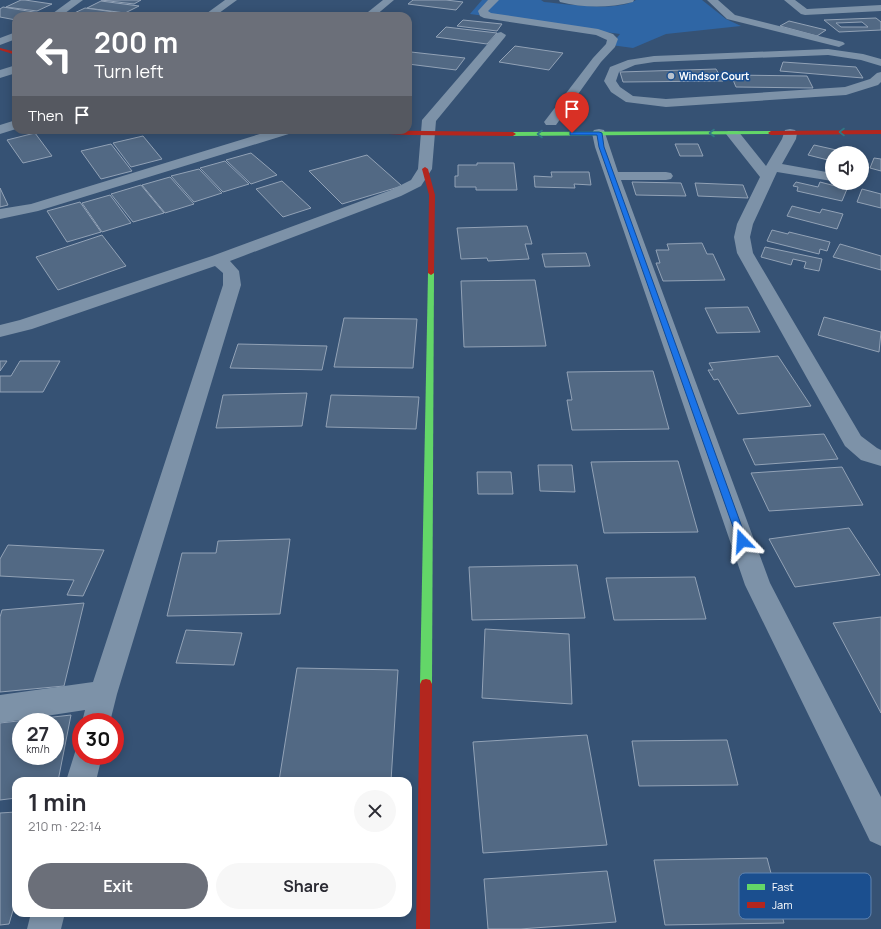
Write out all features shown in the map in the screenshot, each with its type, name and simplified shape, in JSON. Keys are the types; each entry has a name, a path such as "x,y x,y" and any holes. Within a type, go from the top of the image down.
{"street":[{"path":"60,12 78,0"},
{"path":"214,12 232,0"},
{"path":"373,12 389,0"},
{"path":"494,0 483,11 484,14 488,16 598,32 613,39 611,45 547,122"},
{"path":"564,0 617,4 629,0"},
{"path":"712,0 731,17 881,54"},
{"path":"789,0 805,12 881,8"},
{"path":"424,929 432,195 425,169 430,123 501,36"},
{"path":"12,38 1,48 12,52"},
{"path":"881,62 858,56 828,52 654,59 632,62 614,70 610,81 615,89 630,99 666,103 846,91 874,82 881,76"},
{"path":"547,122 566,122"},
{"path":"412,125 430,123 599,133 733,134 790,132 881,132"},
{"path":"835,123 881,124"},
{"path":"0,130 12,126"},
{"path":"790,132 789,139 745,224 742,237 745,253 853,441 869,454 881,458"},
{"path":"599,133 612,176 758,585 881,830"},
{"path":"0,214 33,208 274,134"},
{"path":"733,134 771,172 825,176"},
{"path":"0,331 25,325 218,260 396,192 416,183 425,169"},
{"path":"612,176 666,176"},
{"path":"98,713 232,285 231,271 218,260"},
{"path":"0,709 103,694"},
{"path":"82,777 85,765"},
{"path":"44,929 47,917"}],"shaded area":[{"path":"482,0 541,0 544,2 565,4 617,6 628,4 636,0 702,0 726,19 741,26 666,34 633,48 611,45 620,34 470,14"}],"building":[{"path":"21,0 52,4 37,11 6,7"},
{"path":"101,0 141,0 134,4"},
{"path":"413,0 446,0 463,2 456,10 408,4"},
{"path":"101,1 139,6 127,12 87,8"},
{"path":"3,7 34,12 12,12 12,19 0,17 0,9"},
{"path":"85,8 114,12 76,12"},
{"path":"876,18 881,22 881,30 839,32 824,20","holes":["862,22 868,27 841,27 836,23"]},
{"path":"463,20 502,24 497,31 457,26"},
{"path":"789,21 826,30 817,36 780,26"},
{"path":"446,27 497,33 487,44 436,37"},
{"path":"515,46 563,53 549,70 499,62"},
{"path":"412,52 465,58 456,70 412,64"},
{"name":"Windsor Court","path":"783,62 856,67 863,78 780,71"},
{"name":"Windsor Court","path":"716,69 723,81 623,82 620,72"},
{"name":"Windsor Court","path":"731,75 807,76 813,88 736,87"},
{"path":"36,134 52,156 23,163 7,140"},
{"path":"143,136 162,159 131,167 113,143"},
{"path":"111,144 132,171 101,179 81,151"},
{"path":"675,144 698,144 703,156 680,156"},
{"path":"814,145 825,147 825,159 808,155"},
{"path":"251,153 277,175 251,184 226,160"},
{"path":"367,155 402,186 342,204 309,171"},
{"path":"874,158 881,159 881,171 870,168"},
{"path":"225,161 249,184 223,192 200,168"},
{"path":"477,163 514,163 517,190 476,190 476,187 455,187 455,176 458,176 458,165 477,165"},
{"path":"199,169 222,193 194,202 171,176"},
{"path":"551,172 589,172 591,185 574,184 575,188 535,187 534,176 552,177"},
{"path":"170,177 194,204 165,213 142,185"},
{"path":"282,181 311,208 283,217 256,189"},
{"path":"632,182 681,183 686,196 636,195"},
{"path":"796,182 818,187 820,182 825,183 825,190 847,190 842,201 797,191 798,187 793,186"},
{"path":"695,183 743,185 748,198 698,196"},
{"path":"141,185 164,213 133,222 111,194"},
{"path":"0,188 8,205 0,207"},
{"path":"862,190 881,194 881,208 857,202"},
{"path":"110,195 131,223 102,232 82,203"},
{"path":"80,202 101,232 67,242 47,211"},
{"path":"792,206 820,213 822,209 843,214 837,229 787,216"},
{"path":"527,226 532,244 525,244 529,259 488,261 487,258 461,259 457,228"},
{"path":"772,230 788,234 789,232 830,242 827,251 820,249 819,254 767,241"},
{"path":"102,235 126,266 58,290 36,257"},
{"path":"702,243 707,254 713,254 725,280 663,281 656,263 660,263 656,250 669,250 667,244"},
{"path":"840,244 881,256 881,270 833,257"},
{"path":"765,247 822,259 819,271 804,268 806,262 793,259 791,265 761,257"},
{"path":"586,253 590,266 545,267 542,254"},
{"path":"535,280 546,346 464,347 461,281"},
{"path":"748,307 760,332 717,333 705,308"},
{"path":"824,317 881,332 879,352 818,335"},
{"path":"344,318 417,319 413,368 334,367"},
{"path":"238,344 327,346 322,370 230,368"},
{"path":"778,356 811,406 738,414 718,379 714,380 708,370 713,370 709,363"},
{"path":"0,361 7,361 0,371"},
{"path":"20,361 60,361 43,392 0,392 0,376 11,376"},
{"path":"653,371 669,429 572,430 567,400 572,400 567,372"},
{"path":"307,393 302,426 216,428 223,395"},
{"path":"331,395 419,397 416,429 326,427"},
{"path":"824,434 838,459 755,465 743,439"},
{"path":"678,461 698,532 604,533 591,462"},
{"path":"538,465 572,465 575,492 540,491"},
{"path":"842,467 863,505 769,511 751,473"},
{"path":"477,472 511,472 513,494 478,494"},
{"path":"849,528 880,575 795,587 769,539"},
{"path":"290,539 280,614 167,616 182,553 216,553 218,541"},
{"path":"8,545 104,550 83,596 67,595 74,580 0,576 0,559"},
{"path":"577,565 585,618 472,620 469,567"},
{"path":"695,577 706,619 614,620 606,578"},
{"path":"84,603 64,686 0,692 0,617 2,610"},
{"path":"881,617 881,713 833,623"},
{"path":"485,629 569,634 572,704 482,698"},
{"path":"186,630 242,633 234,665 176,663"},
{"path":"297,668 398,670 391,777 280,777"},
{"path":"71,715 64,751 64,716"},
{"path":"12,722 12,765 61,765 59,777 12,777 12,798 0,800 0,723"},
{"path":"587,735 607,845 483,853 473,742"},
{"path":"727,740 738,785 639,786 632,741"},
{"path":"12,812 12,914 9,924 0,925 0,813"},
{"path":"767,858 771,873 739,873 739,919 783,919 784,923 665,925 654,860"},
{"path":"607,871 616,922 520,929 488,929 484,879"}],"traffic: fast":[{"path":"513,134 771,133"},
{"path":"426,684 431,273"}],"traffic: jam":[{"path":"0,49 12,53"},
{"path":"771,133 881,132"},
{"path":"412,133 513,134"},
{"path":"425,169 432,195 431,273"},
{"path":"423,929 426,684"}],"place":[{"name":"Windsor Court","path":"671,76"}],"route":[{"path":"572,133 599,133 602,147 742,541"}]}
